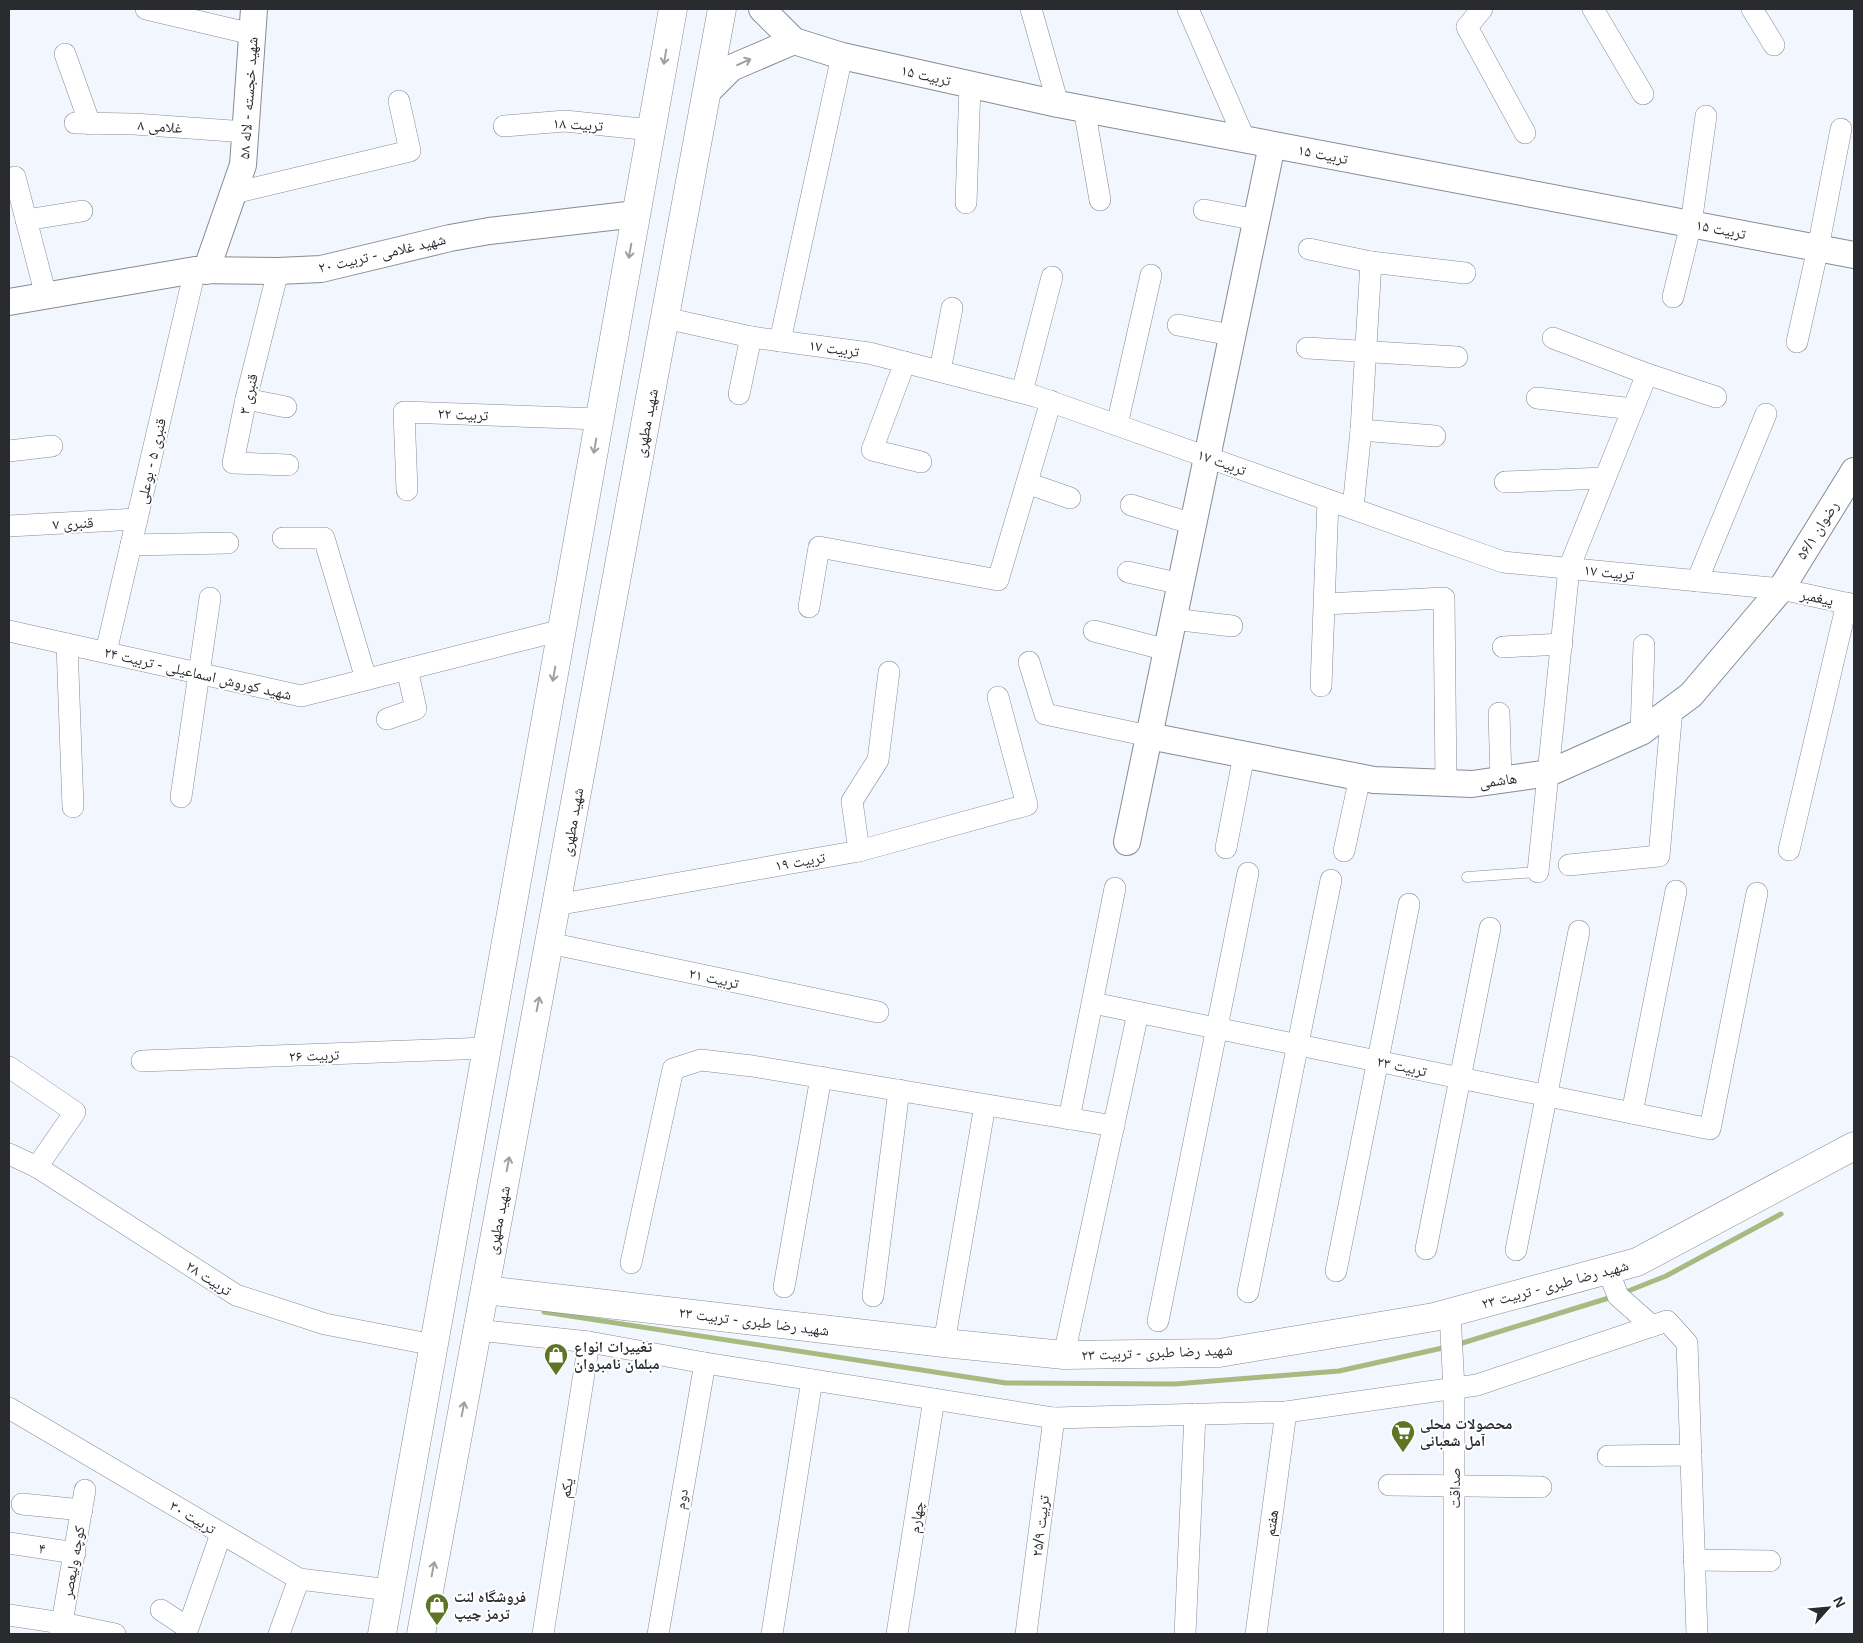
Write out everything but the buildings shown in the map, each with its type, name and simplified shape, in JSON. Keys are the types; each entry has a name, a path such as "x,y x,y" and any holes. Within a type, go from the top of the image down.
{"main road":[{"path":"382,1634 673,9"},
{"name":"شهید مطهری","path":"421,1634 722,9"},
{"path":"538,762 581,771"},
{"name":"شهید رضا طبری - تربیت ۲۳","path":"485,1290 1064,1355 1219,1353 1424,1319 1637,1262 1854,1146"}],"street":[{"path":"146,9 253,21"},
{"name":"تربیت ۱۵","path":"762,9 794,41 842,56 970,85 1245,140 1854,255"},
{"path":"1031,9 1058,104"},
{"path":"1188,9 1245,140"},
{"path":"1482,9 1467,27 1525,133"},
{"path":"1593,9 1644,94"},
{"path":"1752,9 1774,45"},
{"name":"شهید خجسته - لاله ۵۸","path":"200,271 234,193 243,165 253,21"},
{"path":"707,92 731,68 794,41"},
{"name":"غلامی ۸","path":"65,54 83,124 134,124 246,132"},
{"path":"780,341 842,56"},
{"path":"966,203 970,85"},
{"path":"234,193 410,151 399,101"},
{"path":"1084,108 1100,200"},
{"path":"1673,297 1690,224 1706,116"},
{"name":"تربیت ۱۸","path":"504,126 565,121 651,130"},
{"path":"1797,342 1818,248 1841,129"},
{"path":"1127,842 1272,145"},
{"path":"15,177 46,296"},
{"path":"1204,210 1256,220"},
{"path":"26,220 82,211"},
{"name":"شهید غلامی - تربیت ۲۰","path":"9,302 200,271 278,271 321,268 450,238 489,231 636,214"},
{"path":"1309,249 1372,262 1465,273"},
{"path":"1353,508 1361,430 1372,262"},
{"name":"قنبری ۵ - بوعلی","path":"106,652 137,520 200,271"},
{"name":"قنبری ۳","path":"278,271 246,399 233,463 288,464"},
{"path":"1117,425 1151,275"},
{"path":"1022,392 1052,277"},
{"path":"940,371 952,308"},
{"name":"تربیت ۱۷","path":"665,318 751,337 869,353 1022,392 1503,562 1781,589"},
{"path":"1178,325 1231,335"},
{"path":"740,394 751,337"},
{"path":"1553,338 1647,374 1716,397"},
{"path":"1307,348 1457,357"},
{"path":"905,362 872,450 921,462"},
{"path":"1538,872 1569,568 1647,374"},
{"path":"1538,398 1634,409"},
{"path":"246,399 286,407"},
{"path":"809,607 819,547 998,580 1050,401"},
{"name":"تربیت ۲۲","path":"406,490 404,412 600,419"},
{"path":"1698,581 1766,414"},
{"path":"1361,430 1435,436"},
{"path":"9,451 52,446"},
{"name":"رضوان ۵۶/۱","path":"1781,589 1854,471"},
{"path":"1505,482 1605,478"},
{"path":"1026,483 1070,498"},
{"path":"1321,686 1328,500"},
{"path":"1131,505 1193,524"},
{"name":"قنبری ۷","path":"9,526 137,520"},
{"path":"282,538 324,538 366,679"},
{"path":"131,545 228,543"},
{"path":"1128,572 1181,584"},
{"name":"پیغمبر","path":"1781,589 1851,604"},
{"name":"هاشمی","path":"1149,736 1374,780 1472,784 1549,773 1641,732 1691,694 1781,589"},
{"path":"181,797 210,598"},
{"path":"1324,604 1444,598 1446,782"},
{"path":"1789,850 1851,604"},
{"path":"1173,619 1232,626"},
{"name":"شهید کوروش اسماعیلی - تربیت ۲۴","path":"9,631 301,696 562,630"},
{"path":"1094,631 1167,650"},
{"path":"67,644 74,807"},
{"path":"1503,647 1562,644"},
{"path":"1641,732 1644,645"},
{"path":"1029,662 1045,714 1149,736"},
{"path":"387,719 416,709 407,669"},
{"path":"858,851 852,801 878,760 889,672"},
{"name":"تربیت ۱۹","path":"556,905 858,851 1027,805 998,697"},
{"path":"1570,865 1659,856 1672,709"},
{"path":"1500,713 1501,779"},
{"path":"1226,848 1244,755"},
{"path":"1344,851 1360,777"},
{"path":"1158,1321 1248,873"},
{"path":"1248,1292 1331,880"},
{"path":"1069,1118 1115,888"},
{"path":"1632,1113 1676,891"},
{"name":"تربیت ۲۳","path":"1093,1003 1710,1129 1757,893"},
{"path":"1336,1271 1409,904"},
{"path":"1426,1249 1490,928"},
{"path":"1516,1250 1579,931"},
{"name":"تربیت ۲۱","path":"549,943 878,1012"},
{"path":"1064,1355 1138,1013"},
{"name":"تربیت ۲۶","path":"142,1061 487,1048"},
{"path":"631,1263 673,1069 701,1060 821,1077 1114,1126"},
{"path":"9,1067 75,1112 37,1167"},
{"path":"784,1287 821,1077"},
{"path":"873,1296 899,1090"},
{"path":"944,1343 985,1105"},
{"name":"تربیت ۲۸","path":"9,1154 37,1167 236,1295 326,1324 434,1345"},
{"path":"1608,1270 1618,1296 1652,1326"},
{"name":"صداقت","path":"1450,1313 1454,1389 1454,1634"},
{"path":"477,1330 589,1342 704,1363 1054,1418 1286,1412 1477,1386 1667,1321 1687,1343 1697,1634"},
{"name":"یکم","path":"543,1634 589,1342"},
{"name":"دوم","path":"658,1634 704,1363"},
{"path":"772,1634 812,1380"},
{"name":"چهارم","path":"897,1634 934,1399"},
{"name":"تربیت ۳۰","path":"9,1408 299,1579 390,1590"},
{"name":"هفتم","path":"1256,1634 1286,1412"},
{"path":"1185,1634 1195,1414"},
{"name":"تربیت ۲۵/۹","path":"1026,1634 1054,1418"},
{"path":"1608,1456 1691,1455"},
{"path":"1389,1485 1541,1487"},
{"name":"کوچه ولیعصر","path":"22,1504 84,1500 61,1629"},
{"path":"162,1610 188,1628 221,1534"},
{"name":"۴","path":"9,1543 75,1553"},
{"path":"1694,1560 1770,1561"},
{"path":"279,1634 299,1579"},
{"path":"9,1616 61,1629 115,1634"}],"lane":[{"path":"1467,877 1538,872"}],"waterway":[{"path":"1623,1293 1666,1276 1781,1214"},
{"path":"1456,1345 1612,1297"},
{"path":"544,1312 1006,1383 1175,1384 1339,1371 1447,1347"}],"place":[{"name":"تغییرات انواع مبلمان نامبروان","path":"556,1376"},
{"name":"محصولات محلی آمل شعبانی","path":"1403,1453"},
{"name":"فروشگاه لنت ترمز چیپ","path":"437,1626"}]}
